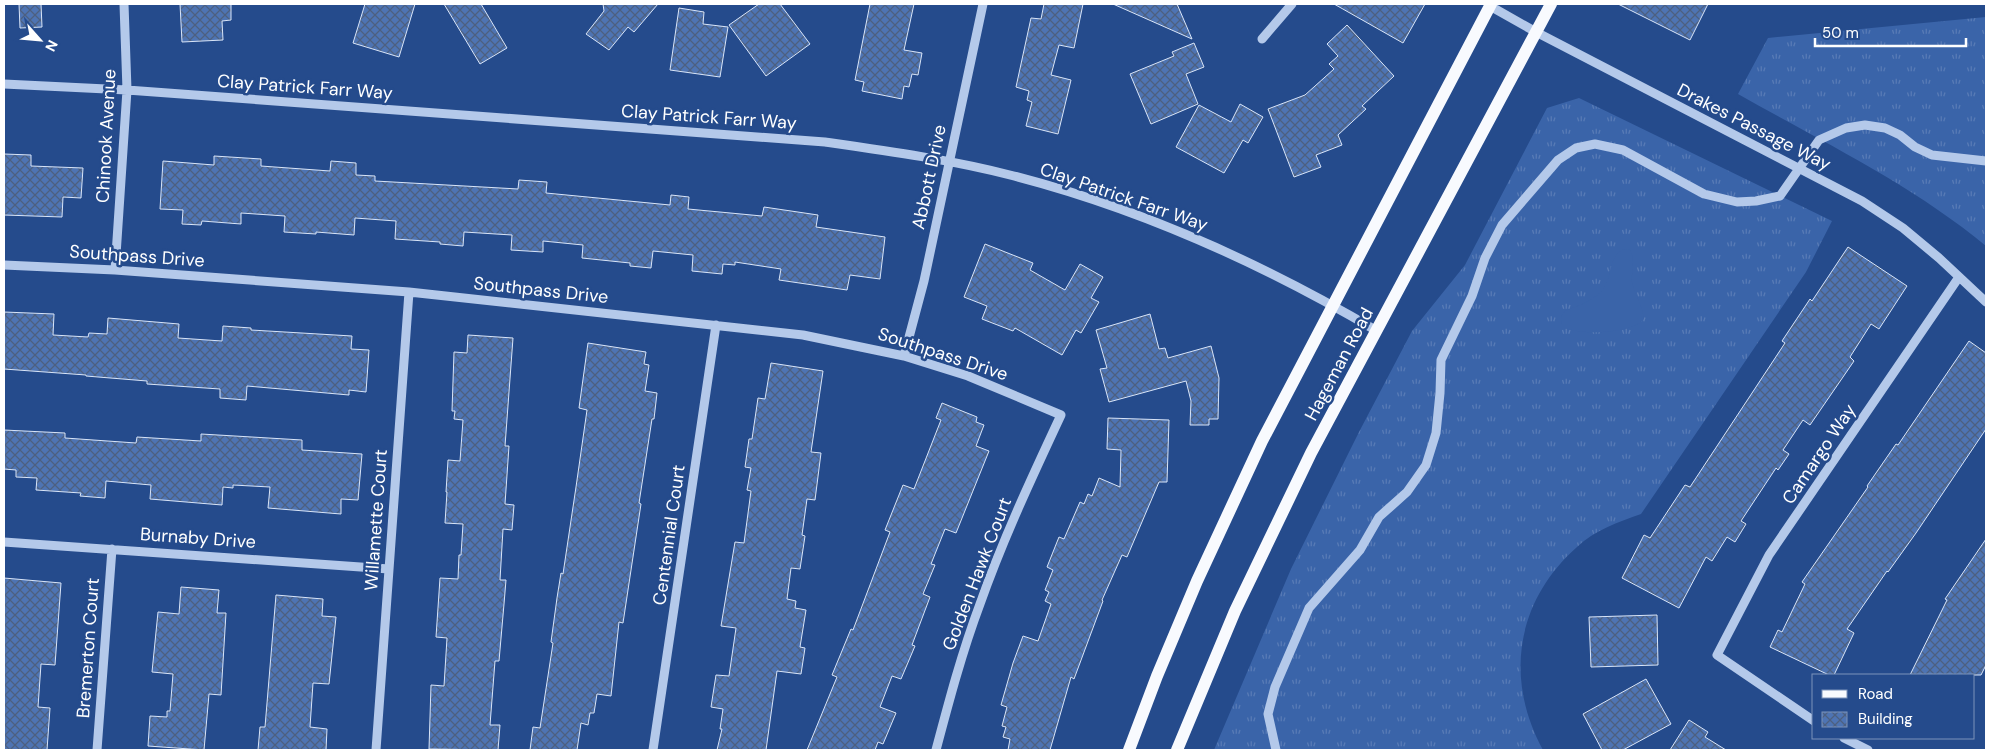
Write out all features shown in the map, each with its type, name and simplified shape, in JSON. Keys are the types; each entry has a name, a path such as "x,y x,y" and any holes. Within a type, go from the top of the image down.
{"main road":[{"name":"Hageman Road","path":"1177,750 1239,602 1311,453 1551,4"},
{"name":"Hageman Road","path":"1129,750 1157,676 1197,581 1262,441 1491,5"}],"street":[{"name":"Chinook Avenue","path":"114,270 127,90 124,4"},
{"name":"Abbott Drive","path":"904,356 924,281 983,4"},
{"path":"1262,39 1292,4"},
{"name":"Drakes Passage Way","path":"1491,5 1536,32 1862,201 1903,228 1986,302"},
{"name":"Clay Patrick Farr Way","path":"4,84 127,90 825,142 949,161 1015,176 1089,198 1162,224 1224,250 1333,305 1377,331"},
{"path":"1276,750 1268,714 1275,687 1309,608 1360,550 1379,517 1407,492 1426,465 1436,433 1441,360 1472,296 1485,258 1502,225 1558,160 1576,148 1595,144 1623,150 1704,194 1737,202 1756,201 1780,196 1819,140 1846,128 1865,125 1885,128 1900,135 1915,147 1932,155 1986,161"},
{"name":"Southpass Drive","path":"4,265 114,270 409,292 803,335 904,356 968,376 1061,415"},
{"name":"Camargo Way","path":"1812,720 1717,655 1769,555 1959,277"},
{"name":"Willamette Court","path":"376,750 409,292"},
{"name":"Centennial Court","path":"653,750 716,325"},
{"name":"Golden Hawk Court","path":"936,750 955,679 979,605 1007,533 1061,415"},
{"name":"Burnaby Drive","path":"4,542 112,548 389,569"},
{"name":"Bremerton Court","path":"97,750 112,548"},
{"path":"1846,739 1868,750"}],"green space":[{"path":"1986,17 1986,246 1958,224 1897,183 1738,94 1768,38"},
{"path":"1579,98 1832,221 1806,272 1641,514 1607,527 1584,541 1556,568 1540,592 1529,616 1522,642 1521,669 1523,696 1531,723 1543,750 1214,750 1291,569 1412,331 1465,265 1547,108"},
{"path":"1630,250 1632,254 1632,282 1642,311 1643,320 1636,325 1617,331 1583,332 1565,328 1561,324 1562,315 1565,311 1587,302 1601,291 1607,281 1613,260 1620,251"}],"building":[{"path":"19,4 41,4 42,27 20,28"},
{"path":"180,4 231,4 231,20 222,21 223,40 182,42"},
{"path":"365,4 415,4 399,57 353,43"},
{"path":"444,4 481,4 507,48 480,64"},
{"path":"603,4 658,4 634,32 628,27 609,50 586,34 604,11"},
{"path":"759,4 780,4 810,44 766,76 729,25"},
{"path":"870,4 914,4 904,50 922,53 918,75 912,74 909,87 904,86 902,99 862,91 864,82 855,80"},
{"path":"1044,4 1083,4 1074,48 1059,45 1051,75 1071,80 1058,134 1026,126 1032,102 1027,100 1029,91 1016,87 1031,18 1041,19"},
{"path":"1113,4 1177,4 1192,39"},
{"path":"1334,4 1425,4 1403,43"},
{"path":"1618,4 1708,4 1690,40"},
{"path":"679,8 704,12 703,24 728,27 720,77 670,70"},
{"path":"1347,25 1394,76 1362,106 1366,109 1338,135 1342,145 1316,155 1321,167 1294,177 1268,109 1305,95 1334,69 1329,64 1338,56 1327,44"},
{"path":"1194,43 1204,67 1186,74 1198,104 1151,124 1130,74 1174,56 1172,52"},
{"path":"1240,104 1263,117 1248,143 1243,140 1224,173 1176,147 1199,105 1231,122"},
{"path":"4,154 31,155 31,166 83,168 81,198 63,197 62,217 4,215"},
{"path":"214,156 261,159 261,166 330,171 331,161 356,163 356,175 375,176 375,181 518,189 519,180 547,182 546,193 670,205 671,195 689,197 688,209 762,216 764,207 818,215 816,227 885,237 880,279 850,275 847,290 779,280 781,269 735,262 735,265 723,264 722,274 692,271 693,255 653,251 651,268 630,266 630,263 582,258 583,245 543,241 543,252 511,250 512,235 464,232 463,246 440,244 440,242 395,239 396,221 355,218 354,235 316,232 316,234 284,232 285,216 241,213 241,224 202,221 201,225 182,224 183,210 160,209 163,161 214,165"},
{"path":"985,244 1033,263 1030,270 1065,290 1080,264 1103,277 1091,298 1099,302 1081,333 1076,330 1062,355 1015,328 1013,331 982,319 987,306 964,297"},
{"path":"1848,247 1907,286 1879,329 1871,324 1850,357 1854,361 1810,425 1803,420 1783,450 1789,454 1778,470 1776,468 1741,521 1746,524 1735,542 1727,537 1712,561 1706,557 1679,608 1622,578 1644,535 1650,538 1685,485 1690,487 1785,343 1782,341 1810,299 1812,301"},
{"path":"4,312 54,314 53,335 88,337 89,333 107,334 108,318 179,324 178,338 222,341 223,326 251,328 251,330 352,336 351,349 369,350 366,392 349,390 349,395 247,386 246,400 220,398 220,389 147,384 147,381 4,369"},
{"path":"1150,314 1159,349 1165,348 1168,358 1211,346 1219,378 1218,419 1209,419 1209,425 1190,425 1191,401 1186,381 1109,402 1100,369 1107,368 1096,330"},
{"path":"468,335 513,338 505,446 509,446 505,504 514,505 512,530 503,529 500,580 506,580 499,661 495,661 490,725 500,725 498,750 429,749 431,685 444,686 447,638 436,637 440,578 458,579 459,555 461,555 463,524 445,523 448,460 460,461 463,420 454,419 455,411 452,411 454,352 467,353"},
{"path":"1969,341 1986,353 1986,429 1916,533 1847,629 1854,633 1834,674 1827,674 1770,647 1778,630 1782,632 1805,584 1802,582 1896,444 1898,445"},
{"path":"588,343 646,352 644,364 649,365 645,391 657,393 654,419 652,419 639,503 641,504 623,623 619,622 611,696 597,694 594,713 590,713 588,725 581,723 577,750 530,750 533,727 540,728 553,643 551,642 557,598 561,573 563,574 587,410 579,408"},
{"path":"771,363 823,371 811,452 821,453 815,500 807,499 802,535 805,536 800,569 791,568 787,599 796,601 795,608 806,610 800,647 805,648 801,674 777,671 766,750 717,750 722,729 720,729 723,709 711,707 716,675 729,676 736,628 721,626 735,542 744,543 751,491 747,490 751,468 745,467 749,439 752,439 758,398 765,399"},
{"path":"942,403 977,417 976,422 984,425 976,446 989,451 956,533 945,529 931,564 935,565 923,594 930,597 912,645 915,646 901,679 892,676 880,707 896,713 883,744 878,742 875,750 807,750 837,677 832,675 851,629 853,630 890,532 885,530 903,485 914,489 941,420 936,418"},
{"path":"1108,418 1169,420 1167,482 1159,482 1127,557 1122,555 1102,600 1074,679 1071,677 1050,750 1008,750 1010,739 1003,737 1006,727 1002,726 1007,707 1001,705 1023,636 1038,641 1051,604 1045,601 1049,592 1045,590 1053,570 1047,567 1059,537 1064,539 1080,502 1084,504 1088,494 1092,496 1099,478 1120,487 1121,450 1107,449"},
{"path":"4,430 65,433 65,438 136,443 137,437 201,441 201,434 302,440 302,450 362,454 358,500 341,499 341,514 268,508 270,487 233,485 233,488 223,487 222,505 150,499 151,485 106,481 105,498 80,496 81,493 36,490 37,478 16,477 16,470 4,469"},
{"path":"1986,539 1986,665 1981,675 1910,674 1947,600 1945,599"},
{"path":"4,578 61,583 55,665 41,664 38,707 50,708 47,750 4,750"},
{"path":"181,587 219,590 217,613 226,613 221,695 209,694 204,750 148,746 150,716 167,717 167,711 170,711 173,674 152,672 158,612 179,614"},
{"path":"276,595 323,599 322,616 336,617 329,684 313,683 310,727 327,729 326,750 258,750 260,727 265,727"},
{"path":"1657,615 1658,665 1591,667 1589,617"},
{"path":"1646,679 1671,724 1623,750 1602,750 1583,714"},
{"path":"1689,720 1708,732 1705,737 1726,750 1670,750"}]}
